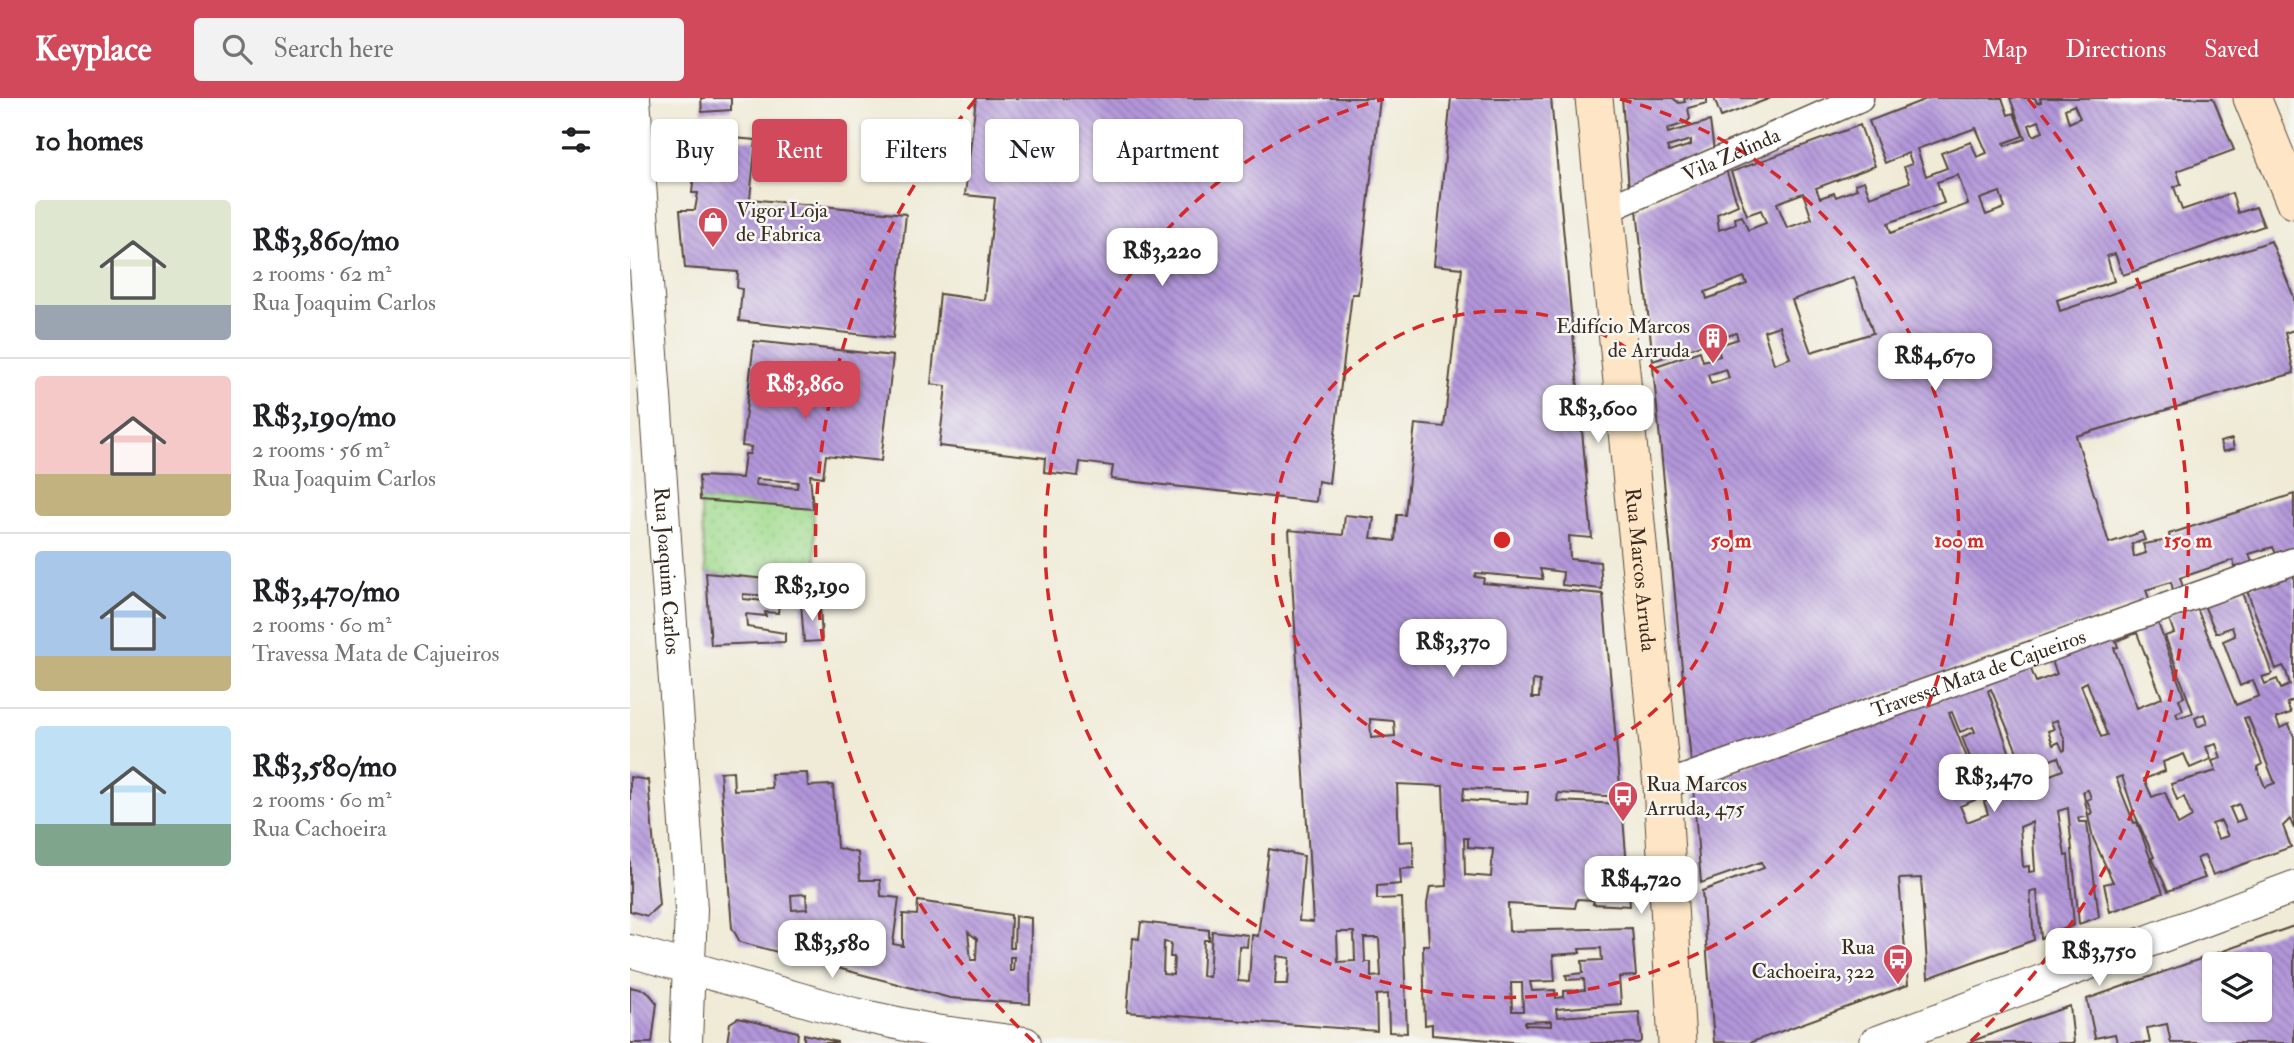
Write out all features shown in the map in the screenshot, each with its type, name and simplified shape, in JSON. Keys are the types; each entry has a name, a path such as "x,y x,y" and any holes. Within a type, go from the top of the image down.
{"main road":[{"name":"Rua Marcos Arruda","path":"1594,98 1603,211 1662,786 1677,1043"},
{"path":"2252,98 2294,200"}],"street":[{"name":"Rua Joaquim Carlos","path":"634,98 689,869 691,968 686,1043"},
{"name":"Vila Zelinda","path":"1603,211 1860,98"},
{"name":"Travessa Mata de Cajueiros","path":"1662,786 2294,561"},
{"path":"1875,1043 2294,887"},
{"path":"630,951 854,1014 935,1031 1025,1043"}],"green space":[{"path":"700,500 813,509 818,584 706,573"}],"building":[{"path":"701,98 731,98 731,110 702,112"},
{"path":"976,98 1380,98 1358,294 1352,294 1329,483 1318,481 1316,502 1111,479 1113,466 1080,462 1078,476 1044,472 1045,458 939,446 946,386 931,384 940,294 984,300 995,198 965,195 966,182 971,182 971,142"},
{"path":"1451,98 1551,98 1592,538 1569,536 1570,559 1600,562 1602,589 1562,585 1563,572 1540,569 1543,579 1476,573 1475,577 1484,578 1483,583 1603,594 1621,797 1558,793 1557,801 1622,804 1630,906 1593,904 1594,900 1577,899 1575,908 1508,904 1509,931 1632,928 1636,976 1619,977 1621,1004 1556,1009 1557,1017 1639,1012 1642,1040 1639,1043 1525,1043 1432,1035 1432,1024 1425,1025 1423,945 1429,945 1427,904 1430,887 1447,886 1443,786 1397,784 1399,842 1413,841 1414,868 1400,869 1401,884 1377,886 1377,899 1402,898 1407,1033 1389,1032 1388,994 1376,995 1377,1031 1127,1012 1133,938 1139,939 1141,922 1209,930 1209,940 1204,940 1202,976 1209,977 1212,931 1248,935 1247,947 1239,946 1238,981 1249,982 1252,935 1258,936 1269,849 1304,856 1299,921 1313,922 1289,530 1343,535 1345,515 1374,518 1371,538 1395,541 1397,515 1405,515 1415,424 1444,427 1462,268 1434,265","holes":["1533,680 1540,681 1539,698 1532,698","1370,719 1394,721 1395,736 1371,738","1464,788 1528,792 1527,804 1463,800","1464,838 1468,838 1468,847 1493,849 1491,877 1465,875","1337,932 1354,932 1355,961 1338,962","1364,938 1379,938 1381,976 1371,977 1371,962 1365,962","1164,942 1171,943 1170,957 1174,957 1173,975 1163,974","1601,948 1602,960 1582,961 1583,973 1566,975 1567,980 1584,979 1585,990 1564,991 1564,997 1556,998 1555,990 1532,991 1530,982 1555,981 1553,955 1580,953 1579,949","1277,956 1290,958 1288,984 1275,984","1511,983 1522,983 1523,1011 1512,1011","1551,1021 1551,1026 1525,1025 1525,1022"]},
{"path":"1622,98 1673,98 1679,103 1685,102 1684,98 1707,98 1707,103 1688,108 1690,119 1686,123 1667,129 1668,133 1710,121 1714,151 1629,189","holes":["1691,140 1691,145 1669,152 1667,147"]},
{"path":"1714,98 1771,98 1721,117"},
{"path":"1929,98 2002,98 2008,115 2014,113 2023,136 2004,143 2005,146 2025,139 2010,98 2035,98 2037,103 2041,102 2040,98 2213,98 2234,150 2177,171 2181,184 2174,187 2182,210 2232,193 2238,213 2256,207 2264,226 2123,275 2115,254 2107,256 2114,281 2057,300 2060,311 2271,241 2294,297 2294,330 2285,333 2294,373 2076,436 2109,543 2142,532 2145,540 2132,544 2134,557 2146,553 2143,544 2170,540 2169,534 2294,494 2294,547 2276,554 2273,547 2249,554 2252,562 2235,568 2233,560 2180,578 2183,587 2173,590 2171,582 2146,590 2149,599 1691,762 1653,367 1700,351 1703,361 1720,356 1717,346 1738,339 1736,333 1653,361 1637,210 1726,170 1738,205 1717,214 1719,230 1736,224 1735,218 1742,216 1748,230 1766,223 1761,210 1747,215 1731,172 1860,125 1875,166 1816,188 1820,198 1834,193 1836,197 1857,189 1855,184 1864,181 1870,197 1910,182 1904,167 1912,164 1908,153 1885,163 1869,121","holes":["2074,105 2080,118 2069,123 2065,109","2039,121 2043,132 2033,136 2029,125","1976,128 1987,153 1977,157 1971,142 1941,153 1947,168 1926,176 1917,149","1958,175 1968,204 1891,233 1888,223 1944,203 1937,182","2000,192 2005,208 1986,215 1980,199","1803,193 1812,219 1787,228 1777,203","1744,277 1747,284 1707,299 1705,292","1854,277 1873,333 1811,352 1792,300","1779,326 1790,358 1774,364 1764,331","1726,369 1729,378 1711,384 1708,375"]},
{"path":"738,138 752,140 750,199 906,214 893,338 739,321 742,289 737,288 738,272 685,268 680,210 695,210 698,193 692,193 693,182 738,182"},
{"path":"754,341 893,356 881,461 826,455 823,477 810,475 813,509 700,500 699,476 742,478 745,454 750,454 751,447 742,446","holes":["756,479 798,482 797,488 755,485"]},
{"path":"2232,439 2234,449 2223,452 2220,442"},
{"path":"2294,572 2294,700 2287,703 2291,713 2276,718 2280,728 2289,724 2294,737 2294,829 2290,819 2283,826 2291,847 2213,875 2205,856 2200,857 2197,859 2205,878 2168,891 2134,813 2122,776 2116,778 2134,823 2137,822 2163,893 2110,912 2104,884 2113,882 2093,838 2088,816 2078,818 2079,822 2087,822 2099,917 2079,924 2068,808 2058,811 2065,856 2068,855 2074,925 2041,938 2037,891 2030,892 2034,940 1928,978 1921,878 1899,879 1908,985 1749,1043 1714,1042 1702,891 1764,868 1761,862 1701,883 1693,786 2030,667 2036,682 2057,674 2051,659 2157,620 2184,697 2179,699 2183,710 2176,713 2178,718 2193,713 2165,636 2174,633 2168,616 2196,606 2236,705 2259,696 2253,680 2240,686 2223,641 2235,636 2232,627 2216,633 2203,603 2241,590 2272,674 2262,677 2265,684 2277,679 2281,689 2290,685 2286,671 2283,666 2276,669 2246,588","holes":["2137,633 2162,698 2137,708 2114,648 2118,647 2116,641","2087,682 2107,735 2101,737 2081,685","1991,689 2022,764 2029,761 2034,773 2015,781 2012,775 2000,780 1998,776 2015,768 1988,691","1952,712 1960,732 1973,727 1975,732 1962,737 1987,801 1984,802 1988,814 1967,822 1960,806 1975,800 1960,761 1967,758 1949,713","2204,714 2207,723 2198,727 2195,718","2248,717 2275,783 2265,787 2257,767 2262,764 2244,718","2057,720 2065,741 2065,750 2063,751 2059,742 2053,745 2048,731 2054,729 2051,722","2216,744 2221,758 2212,761 2216,771 2171,784 2177,800 2184,797 2192,817 2178,825 2165,792 2152,797 2144,779 2165,771 2163,762 2184,754 2190,768 2211,759 2206,747","2058,757 2063,770 2048,776 2043,763","2088,790 2091,798 2087,800 2092,813 2088,815 2083,791","2239,804 2245,819 2236,822 2230,808","2221,821 2228,836 2218,839 2212,824","2032,822 2035,871 2029,872 2029,866 2023,867 2020,827"]},
{"path":"706,573 818,584 819,600 743,594 743,599 779,602 778,613 765,612 766,616 746,614 747,627 785,633 785,642 711,645"},
{"path":"801,603 820,605 822,641 804,642"},
{"path":"733,771 734,790 772,788 771,774 807,773 808,786 833,785 837,848 858,853 860,880 880,880 881,896 899,898 893,944 903,946 903,914 917,915 918,901 1011,915 1010,948 1014,948 1015,916 1031,918 1030,1004 950,998 740,942 732,928 720,772","holes":["806,894 807,909 792,910 791,895","968,932 977,939 976,960 971,960","1010,957 1014,957 1013,971 1010,971"]},
{"path":"630,777 648,780 659,905 647,916 630,911"},
{"path":"2294,926 2294,1043 2171,1043 2167,1024 2147,1028 2150,1043 2117,1043 2115,1034 2095,1038 2087,999 2202,958 2202,1022 2272,1022 2272,952 2220,952"},
{"path":"630,987 647,991 657,1003 652,1043 630,1043"},
{"path":"2070,1006 2074,1043 1967,1043 2035,1018"},
{"path":"738,1018 798,1032 797,1043 727,1043 730,1023"},
{"path":"804,1034 837,1042 837,1043 804,1043"}],"place":[{"name":"Vigor Loja de Fabrica","path":"713,249"},
{"name":"Edifício Marcos de Arruda","path":"1713,365"},
{"name":"Rua Marcos Arruda, 475","path":"1623,823"},
{"name":"Rua Cachoeira, 322","path":"1898,986"}]}
